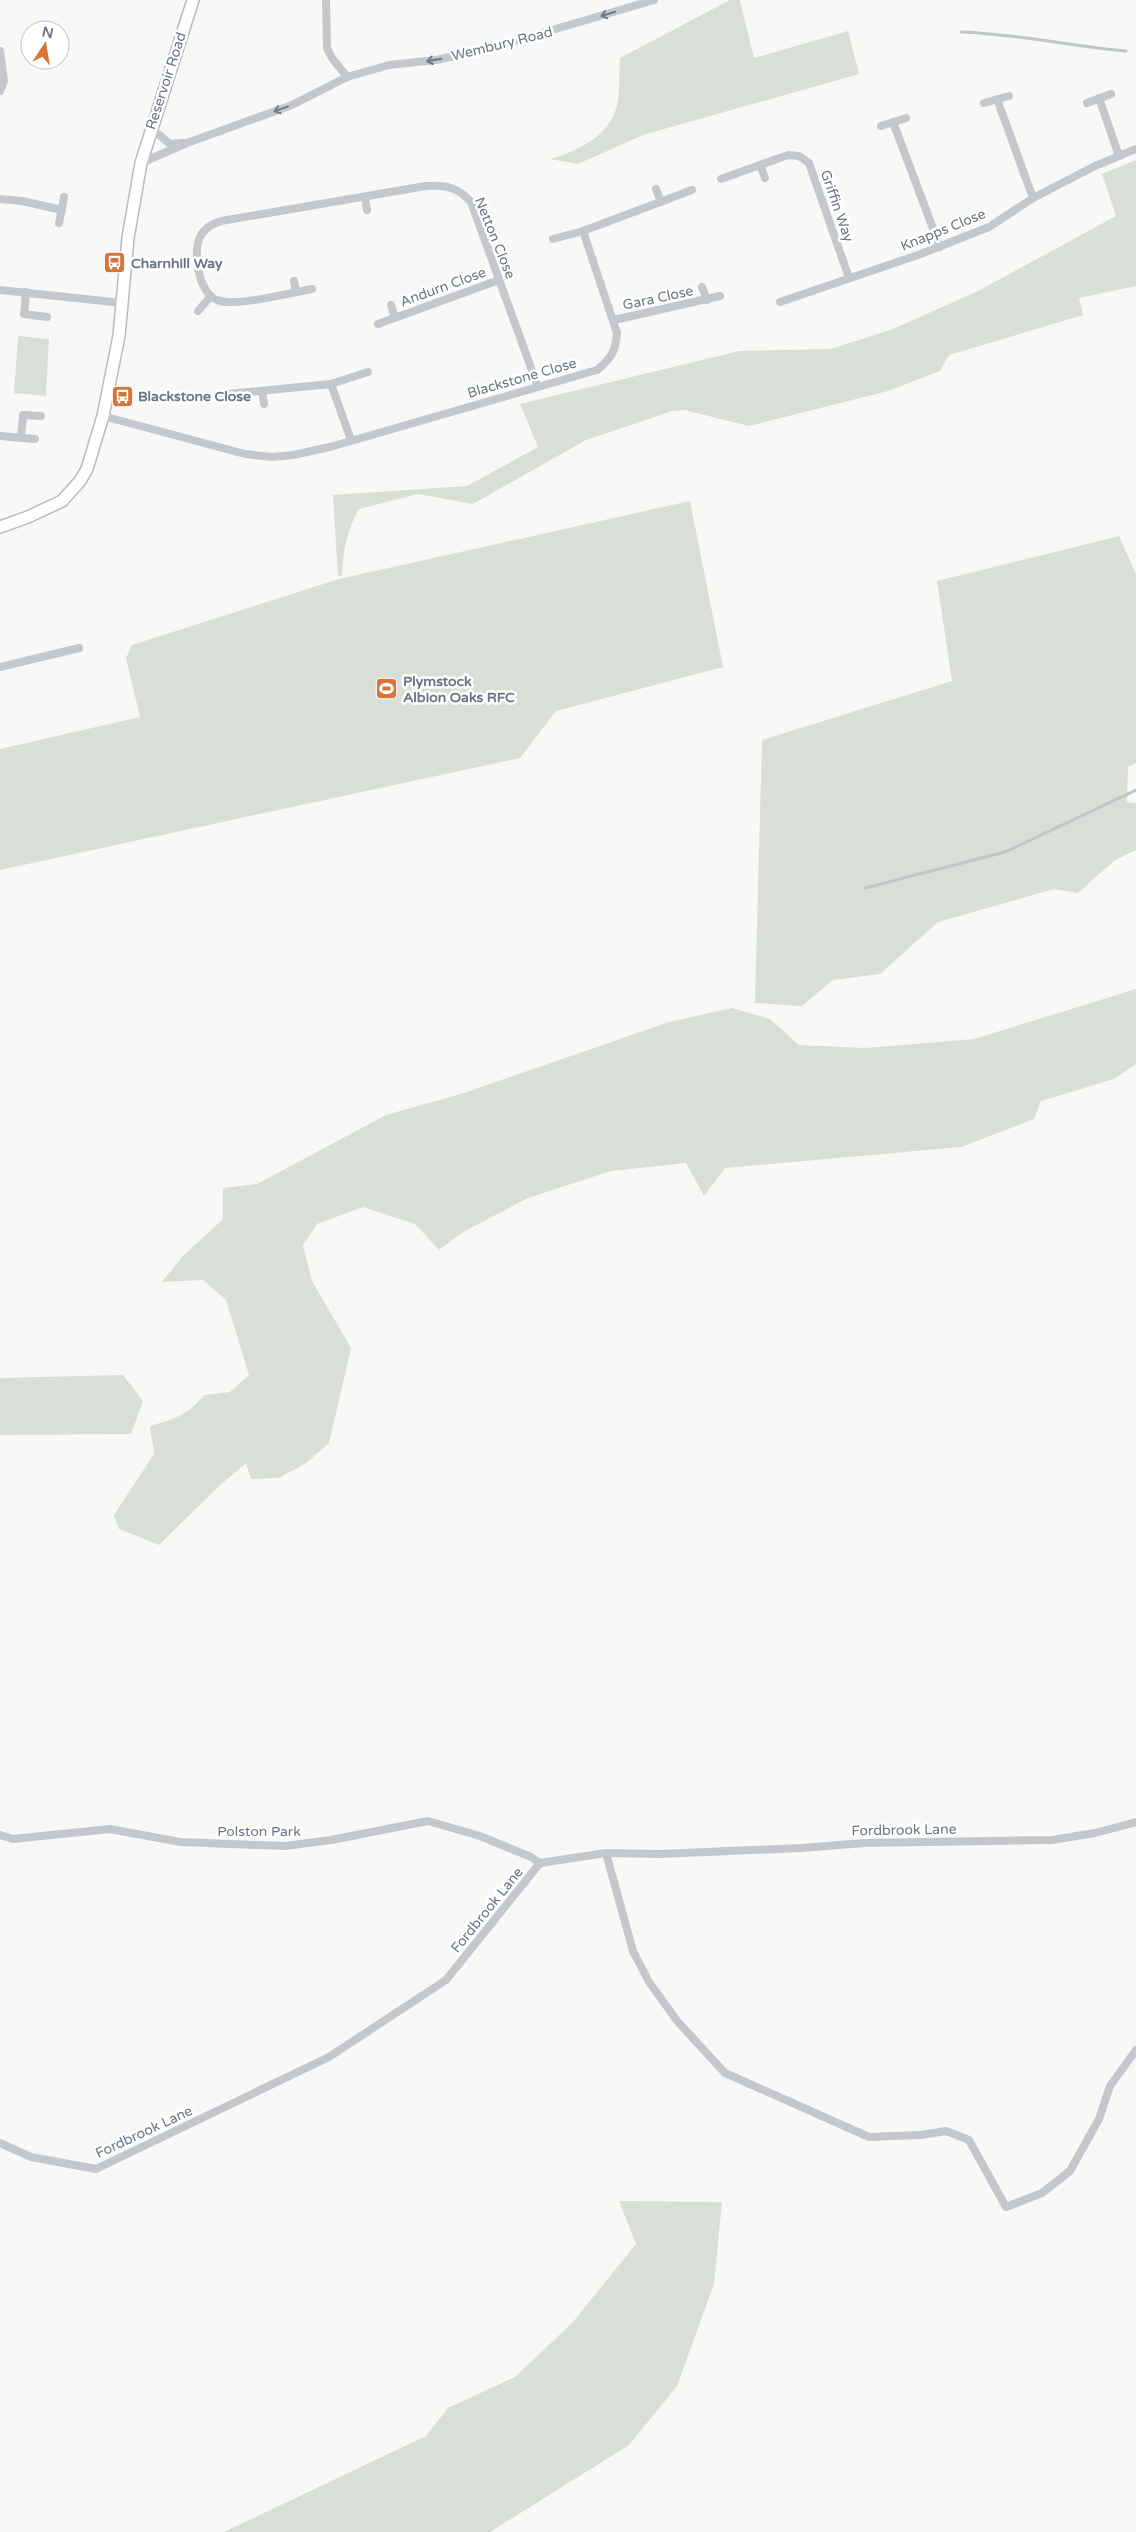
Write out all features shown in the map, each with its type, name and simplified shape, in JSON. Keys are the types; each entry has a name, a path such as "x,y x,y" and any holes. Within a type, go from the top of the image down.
{"street":[{"name":"Reservoir Road","path":"141,163 193,0"},
{"path":"327,0 327,48 332,58 348,77"},
{"name":"Wembury Road","path":"141,163 187,143 292,105 348,77 389,65 436,60 488,49 654,0"},
{"path":"0,51 4,81 0,90"},
{"path":"1087,103 1111,94"},
{"path":"984,103 1009,96"},
{"path":"1099,98 1119,156"},
{"path":"997,100 1033,198"},
{"path":"881,126 906,118"},
{"path":"893,122 940,247"},
{"path":"151,128 170,144 187,143"},
{"name":"Knapps Close","path":"780,302 940,247 989,227 1033,198 1136,149"},
{"name":"Griffin Way","path":"721,179 788,154 799,156 809,163 849,278"},
{"path":"0,527 47,509 62,501 70,494 87,469 103,416 119,336 128,238 141,163"},
{"path":"760,165 766,178"},
{"name":"Netton Close","path":"211,296 202,285 197,249 200,236 209,226 222,222 365,197 441,186 453,188 463,193 470,202 538,387"},
{"path":"656,190 661,202"},
{"path":"553,239 583,231 692,190"},
{"path":"59,223 64,197"},
{"path":"365,197 367,210"},
{"path":"0,199 22,201 62,210"},
{"name":"Blackstone Close","path":"103,416 213,447 272,457 293,455 351,440 597,370 609,360 616,347 617,333 583,231"},
{"name":"Andurn Close","path":"378,324 499,280"},
{"path":"294,281 296,292"},
{"path":"804,284 806,293"},
{"name":"Gara Close","path":"702,287 707,300"},
{"path":"198,311 211,296 218,301 232,303 312,289"},
{"path":"0,290 122,303"},
{"path":"26,292 24,314 47,316"},
{"name":"Gara Close","path":"614,320 720,296"},
{"name":"Andurn Close","path":"391,305 396,317"},
{"path":"217,395 331,384 368,372"},
{"path":"331,384 351,440"},
{"path":"262,391 264,404"},
{"path":"21,438 23,415 41,416"},
{"path":"0,436 35,439"},
{"path":"0,667 80,648"},
{"name":"Polston Park","path":"0,1835 13,1839 110,1830 180,1842 285,1846 331,1840 428,1821 480,1836 531,1857 540,1863"},
{"name":"Fordbrook Lane","path":"0,2144 31,2157 96,2169 329,2057 446,1980 540,1863 606,1853 660,1854 801,1848 865,1842 1052,1840 1095,1833 1136,1822"},
{"path":"606,1853 634,1952 649,1982 678,2022 725,2073 869,2137 921,2135 946,2130 970,2140 1006,2207 1042,2193 1070,2171 1099,2119 1110,2086 1136,2050"}],"shaded area":[{"path":"730,0 740,0 754,58 848,31 859,74 643,135 578,164 550,159 582,147 600,134 608,125 617,105 620,58"},
{"path":"1136,160 1136,286 1079,298 1083,315 949,355 940,371 888,391 749,426 684,410 672,411 586,440 473,504 418,494 359,509 346,541 342,575 338,576 333,495 467,486 538,447 520,404 739,351 831,349 893,329 978,291 1116,216 1102,174"},
{"path":"18,336 49,339 46,396 14,393"},
{"name":"Plymstock Albion Oaks RFC","path":"690,501 723,667 556,711 520,758 0,870 0,749 140,717 126,658 132,645 339,579"},
{"path":"1119,536 1136,574 1136,763 1128,767 1127,802 1136,803 1136,850 1115,860 1078,893 1054,889 938,922 880,974 833,980 802,1006 755,1003 762,740 952,681 937,581"},
{"path":"1136,989 1136,1064 1114,1079 1041,1101 1034,1119 961,1147 725,1168 704,1196 686,1163 611,1171 528,1198 463,1232 439,1250 415,1224 363,1207 317,1224 303,1245 312,1281 351,1348 329,1443 306,1463 279,1478 251,1479 246,1463 219,1486 159,1545 119,1529 114,1515 154,1454 150,1426 180,1416 192,1408 204,1395 230,1392 249,1375 226,1300 203,1280 162,1282 182,1257 223,1219 223,1188 257,1184 386,1115 464,1093 669,1022 732,1008 770,1019 799,1045 865,1048 974,1039"},
{"path":"123,1375 143,1401 131,1434 0,1435 0,1378"},
{"path":"619,2201 722,2202 714,2284 677,2386 629,2445 490,2532 224,2532 426,2436 448,2408 515,2377 573,2322 636,2244"}],"waterway":[{"path":"961,32 1002,35 1126,51"},
{"path":"865,888 1005,852 1136,790"}],"place":[{"name":"Charnhill Way","path":"115,263"},
{"name":"Blackstone Close","path":"122,396"},
{"name":"Plymstock Albion Oaks RFC","path":"387,689"}]}
